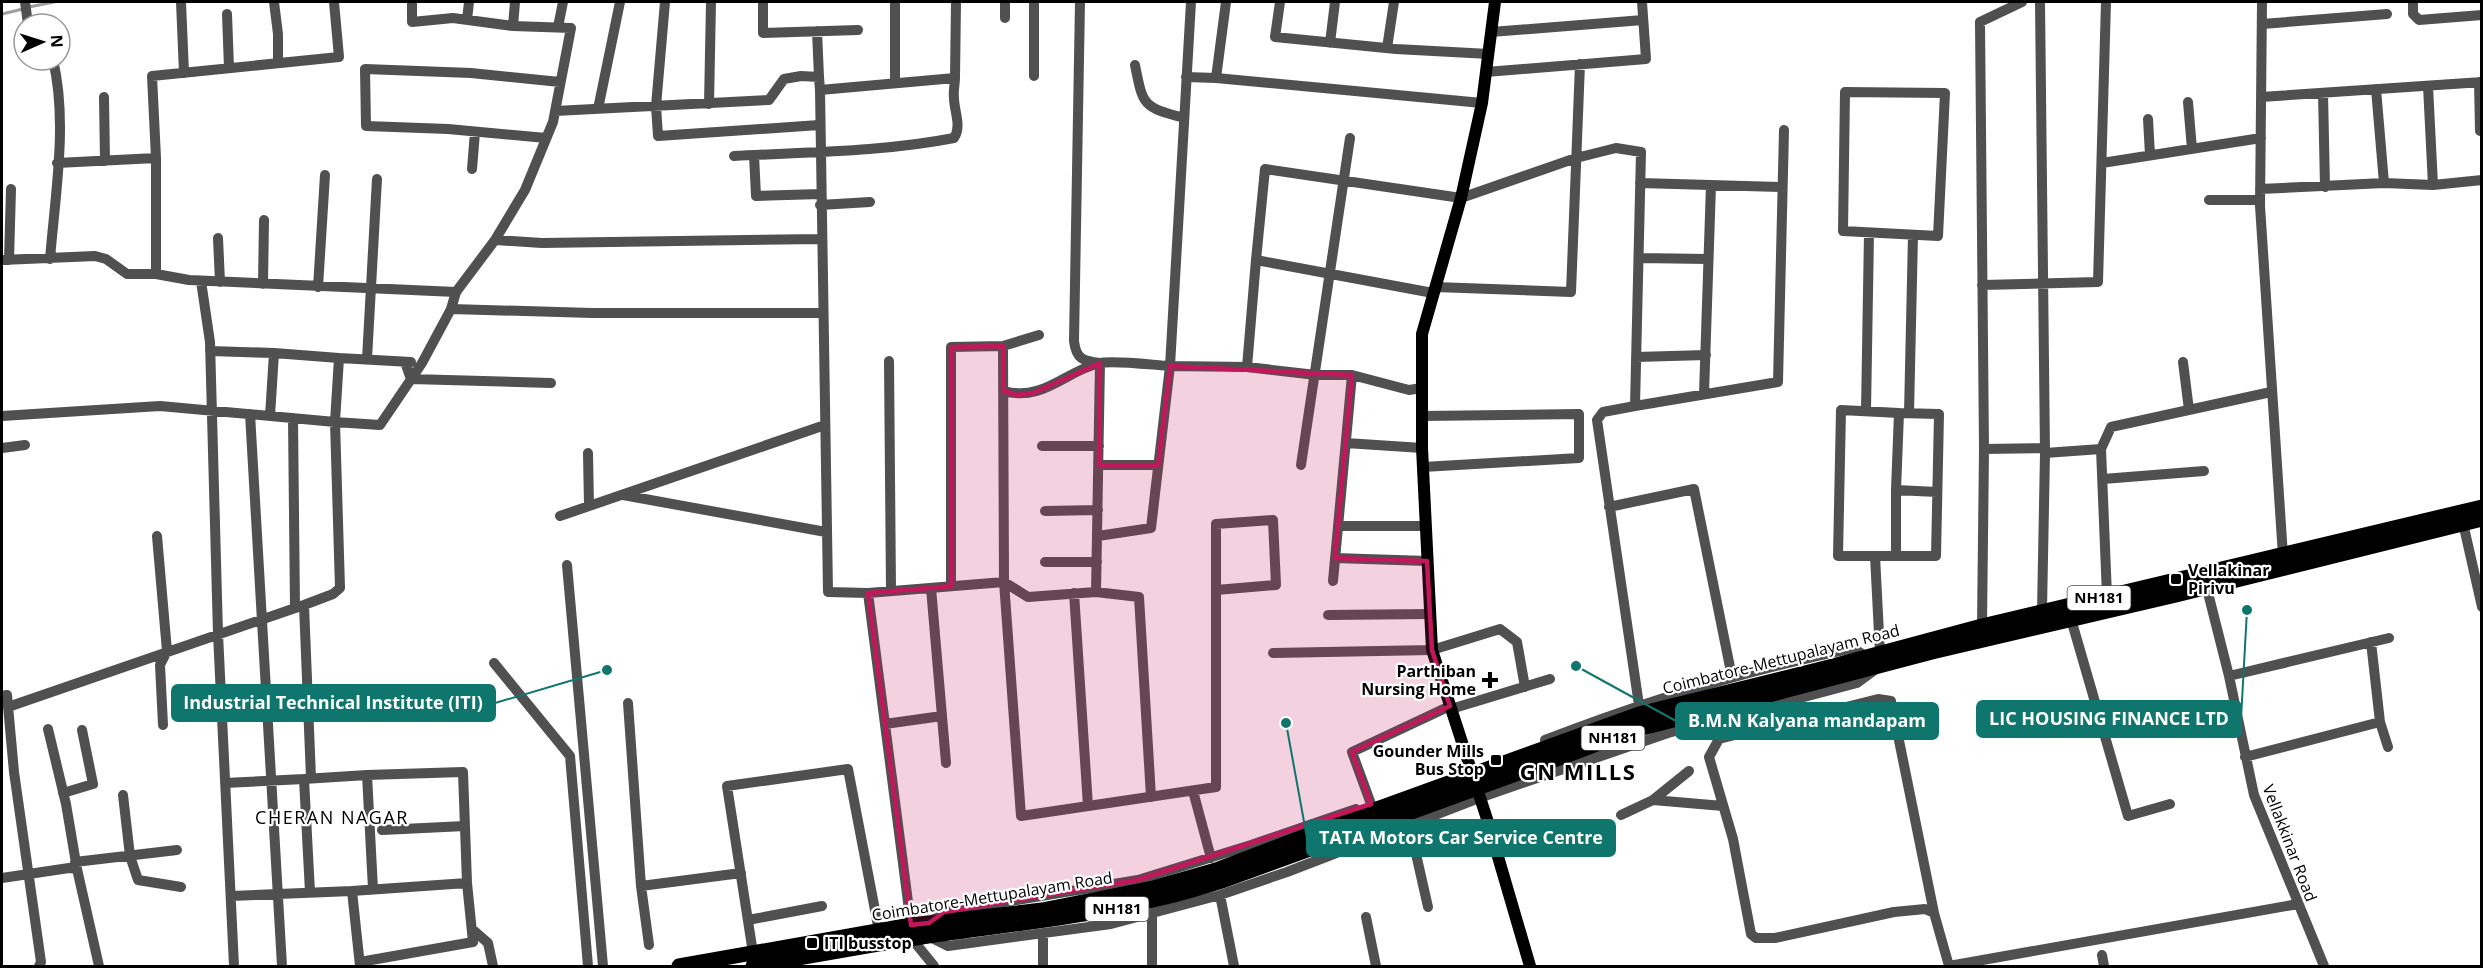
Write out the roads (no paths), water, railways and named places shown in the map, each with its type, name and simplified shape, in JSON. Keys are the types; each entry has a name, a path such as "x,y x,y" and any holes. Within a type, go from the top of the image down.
{"highway":[{"name":"Coimbatore-Mettupalayam Road","path":"1875,658 1982,626 2107,596 2205,580 2283,556 2481,507"},
{"name":"NH181","path":"753,960 784,964 920,931 1100,912 1188,886 1720,700 1875,658 2072,619 2205,580 2481,519"},
{"name":"Coimbatore-Mettupalayam Road","path":"679,966 753,960 879,931 920,931"}],"main road":[{"path":"1495,2 1482,103 1461,198 1422,334 1422,448 1432,650 1530,966"}],"street":[{"path":"181,2 184,72"},
{"path":"274,2 278,34 278,63"},
{"path":"156,274 156,158 152,76 339,57 334,2"},
{"path":"2,416 160,406 380,425 422,363 454,301 525,190 555,111 571,28 513,26 453,18 412,22 412,2"},
{"path":"467,20 469,2"},
{"path":"513,26 516,2"},
{"path":"558,27 563,2"},
{"path":"598,109 620,2"},
{"path":"665,2 656,106 658,136 819,125"},
{"path":"709,104 711,2"},
{"path":"763,2 763,33 858,30"},
{"path":"895,2 895,83"},
{"path":"734,156 932,142 954,138 957,133 954,98 956,2"},
{"path":"1005,2 1005,18"},
{"path":"1034,2 1034,76"},
{"path":"1080,2 1075,354 1082,360 1100,363 1247,366 1316,375 1352,375 1409,390 1422,388"},
{"path":"1098,536 1151,528 1170,366 1191,2"},
{"path":"1216,78 1226,2"},
{"path":"1280,2 1275,38 1489,54"},
{"path":"1329,43 1335,2"},
{"path":"1388,48 1394,2"},
{"path":"1486,72 1646,59 1641,2"},
{"path":"1982,626 1980,22 2022,2"},
{"path":"2040,2 2044,451 2042,612"},
{"path":"1982,285 2098,282 2106,2"},
{"path":"2262,2 2260,194 2283,556"},
{"path":"2413,2 2414,17 2419,20 2481,15"},
{"path":"227,14 229,68"},
{"path":"2262,24 2387,14"},
{"path":"1491,32 1643,20"},
{"path":"817,31 820,90 828,592 868,593 1004,582 1028,597 1096,592 1139,597 1151,797"},
{"path":"1256,260 1434,290 1571,292 1580,64"},
{"path":"1135,65 1141,96 1153,110 1184,118"},
{"path":"546,138 366,126 365,69 471,73 560,82"},
{"path":"50,259 60,87 57,72"},
{"path":"555,111 769,100 784,79 801,76 819,77"},
{"path":"1186,77 1482,103"},
{"path":"820,90 955,78"},
{"path":"2261,97 2480,82 2480,131"},
{"path":"2428,86 2433,185"},
{"path":"2376,89 2384,183"},
{"path":"1845,92 1945,93 1938,236 1869,233 1843,231 1845,92"},
{"path":"2323,93 2325,187"},
{"path":"104,97 105,161"},
{"path":"2188,102 2192,149"},
{"path":"2148,118 2150,155"},
{"path":"1639,705 1597,420 1603,412 1778,382 1784,130"},
{"path":"1576,158 1582,131"},
{"path":"472,170 475,132"},
{"path":"1301,465 1350,138"},
{"path":"2102,163 2260,138"},
{"path":"1247,366 1265,169 1461,198 1576,158 1616,148 1641,152 1635,406"},
{"path":"754,155 756,196 870,202"},
{"path":"57,163 156,158"},
{"path":"318,286 325,175"},
{"path":"367,359 377,179"},
{"path":"2209,200 2325,187 2384,183 2433,185 2481,180"},
{"path":"1640,183 1782,187"},
{"path":"1704,394 1711,185"},
{"path":"11,189 6,205 5,260 95,256 106,259 127,274 156,274 201,281 372,289 454,301 464,310 603,313 822,313"},
{"path":"262,284 264,220"},
{"path":"1866,411 1869,233"},
{"path":"1896,556 1896,490 1904,413 1913,235"},
{"path":"218,238 220,282"},
{"path":"495,240 542,243 821,239"},
{"path":"1639,258 1708,259"},
{"path":"201,281 210,351 218,634 234,966"},
{"path":"951,586 951,346 1003,346 1039,335"},
{"path":"1003,346 1004,582 1021,816 1216,787 1216,590 1216,524 1273,520 1276,585 1216,590"},
{"path":"210,351 422,363"},
{"path":"270,416 274,353"},
{"path":"1636,357 1706,356"},
{"path":"8,707 261,620 333,594 340,588 335,422 339,358"},
{"path":"889,361 891,591"},
{"path":"405,362 411,379"},
{"path":"2183,362 2189,410"},
{"path":"1004,391 1017,394 1033,393 1100,363"},
{"path":"1096,592 1100,363"},
{"path":"1333,581 1352,375"},
{"path":"411,379 551,383"},
{"path":"2107,596 2102,449 2111,427 2271,392"},
{"path":"1841,410 1904,413 1939,414 1936,556 1838,556 1841,410"},
{"path":"250,414 282,966"},
{"path":"1422,416 1579,414 1579,458 1423,467"},
{"path":"293,418 308,779 310,892"},
{"path":"560,516 825,425"},
{"path":"1346,443 1422,448"},
{"path":"2,448 25,445"},
{"path":"1042,446 1099,446"},
{"path":"1983,449 2044,451 2102,449"},
{"path":"588,453 589,506"},
{"path":"1099,465 1158,465"},
{"path":"2103,479 2204,471"},
{"path":"1609,507 1694,489 1732,677"},
{"path":"1896,490 1937,492"},
{"path":"621,495 826,532"},
{"path":"1045,511 1098,510"},
{"path":"2463,523 2481,607"},
{"path":"1338,526 1426,526"},
{"path":"157,536 166,651 160,665 163,725"},
{"path":"920,931 948,946 1111,924 1152,914 1220,895 1287,872 1409,823 1668,733 1857,683 1875,658 1875,556"},
{"path":"1335,558 1427,561"},
{"path":"1045,562 1097,562"},
{"path":"567,566 603,966"},
{"name":"Vellakkinar Road","path":"2205,580 2229,676 2254,795 2324,966"},
{"path":"931,588 946,763"},
{"path":"868,593 885,723 920,931 934,966"},
{"path":"1074,593 1088,806"},
{"path":"1328,615 1430,614"},
{"path":"2072,619 2128,816 2170,804"},
{"path":"1273,653 1432,650 1500,629 1517,642 1525,687"},
{"path":"2229,676 2389,638"},
{"path":"2371,642 2380,722 2388,747"},
{"path":"920,931 944,912 1138,880 1211,858 1470,770 1639,705 1732,677 1853,648 1875,658"},
{"path":"494,663 570,756 588,966"},
{"path":"1371,804 1352,752 1450,707 1550,679"},
{"path":"2,696 7,695 14,772 41,962 39,966"},
{"path":"1934,913 1925,909 1894,912 1775,938 1756,938 1751,934 1733,839 1709,757 1719,739 1878,699 1891,701 1934,913 1949,966 2002,962 2298,904"},
{"path":"628,703 641,886 649,945"},
{"path":"885,723 942,716"},
{"path":"2245,757 2380,722"},
{"path":"48,729 99,966"},
{"path":"63,793 93,784 82,730"},
{"path":"753,960 727,786 848,769 879,931"},
{"path":"1622,815 1653,800 1689,771"},
{"path":"225,783 463,772 467,883 473,942 360,964 352,891"},
{"path":"367,775 372,889"},
{"path":"1193,791 1211,858"},
{"path":"123,795 130,856 138,880 181,887"},
{"path":"1653,800 1723,806"},
{"path":"1409,823 1428,907"},
{"path":"381,830 465,826"},
{"path":"2,878 177,850"},
{"path":"641,886 741,873"},
{"path":"231,896 467,883"},
{"path":"1220,895 1234,966"},
{"path":"748,920 822,906"},
{"path":"1152,914 1152,966"},
{"path":"1366,917 1376,966"},
{"path":"472,929 488,943 493,966"},
{"path":"1043,934 1043,966"},
{"path":"2102,955 2104,966"}],"waterway":[{"path":"29,7 54,2"},
{"path":"2,14 23,9"}],"place":[{"name":"Vellakinar Pirivu","path":"2176,579"},
{"name":"LIC HOUSING FINANCE LTD","path":"2247,610"},
{"name":"B.M.N Kalyana mandapam","path":"1576,666"},
{"name":"Industrial Technical Institute (ITI)","path":"607,670"},
{"name":"Parthiban Nursing Home","path":"1490,680"},
{"name":"TATA Motors Car Service Centre","path":"1286,723"},
{"name":"Gounder Mills Bus Stop","path":"1496,760"},
{"name":"ITI busstop","path":"812,943"}],"district":[{"name":"GN MILLS","path":"1578,772"},
{"name":"CHERAN NAGAR","path":"332,818"}]}
